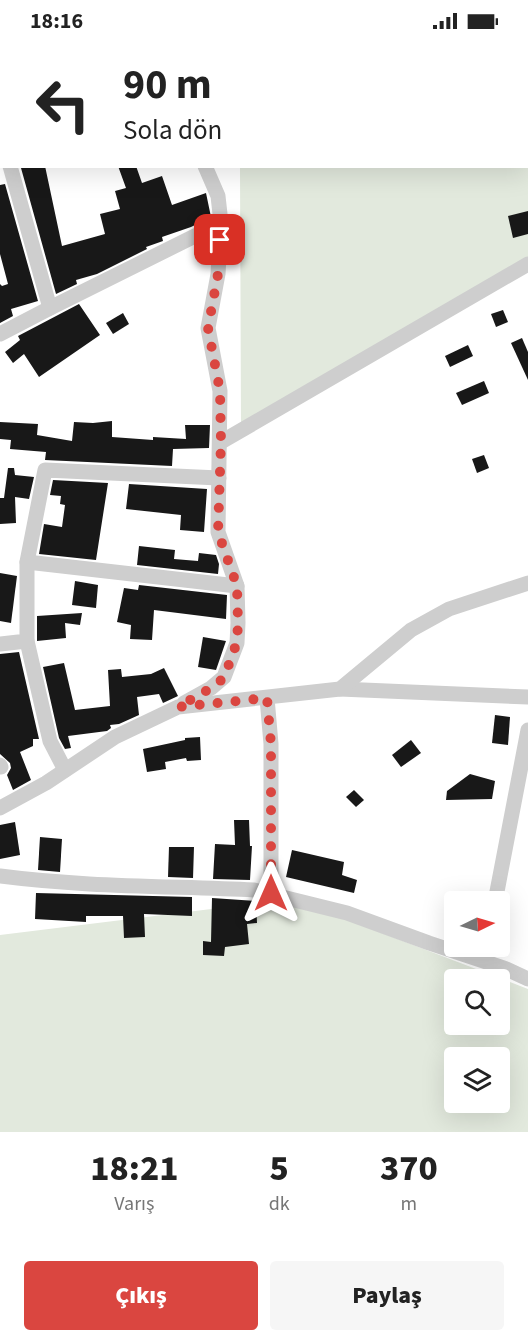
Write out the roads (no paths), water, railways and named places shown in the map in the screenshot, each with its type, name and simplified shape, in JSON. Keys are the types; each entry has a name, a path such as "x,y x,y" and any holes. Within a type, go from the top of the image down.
{"street":[{"path":"11,168 50,308"},
{"path":"0,808 65,770 115,736 178,707 211,688 224,678 237,642 237,586 218,532 220,391 208,328 218,274 221,223 218,196 206,168"},
{"path":"0,334 221,223"},
{"path":"221,442 528,264"},
{"path":"65,770 50,741 27,641 27,562 45,470 219,478"},
{"path":"27,562 237,586"},
{"path":"340,689 411,630 449,609 528,583"},
{"path":"0,644 27,641"},
{"path":"178,707 340,689 528,697"},
{"path":"267,698 271,744 271,893"},
{"path":"497,891 528,730"},
{"path":"0,876 121,885 254,890 347,913 444,942"},
{"path":"489,957 504,968 528,979"}]}
